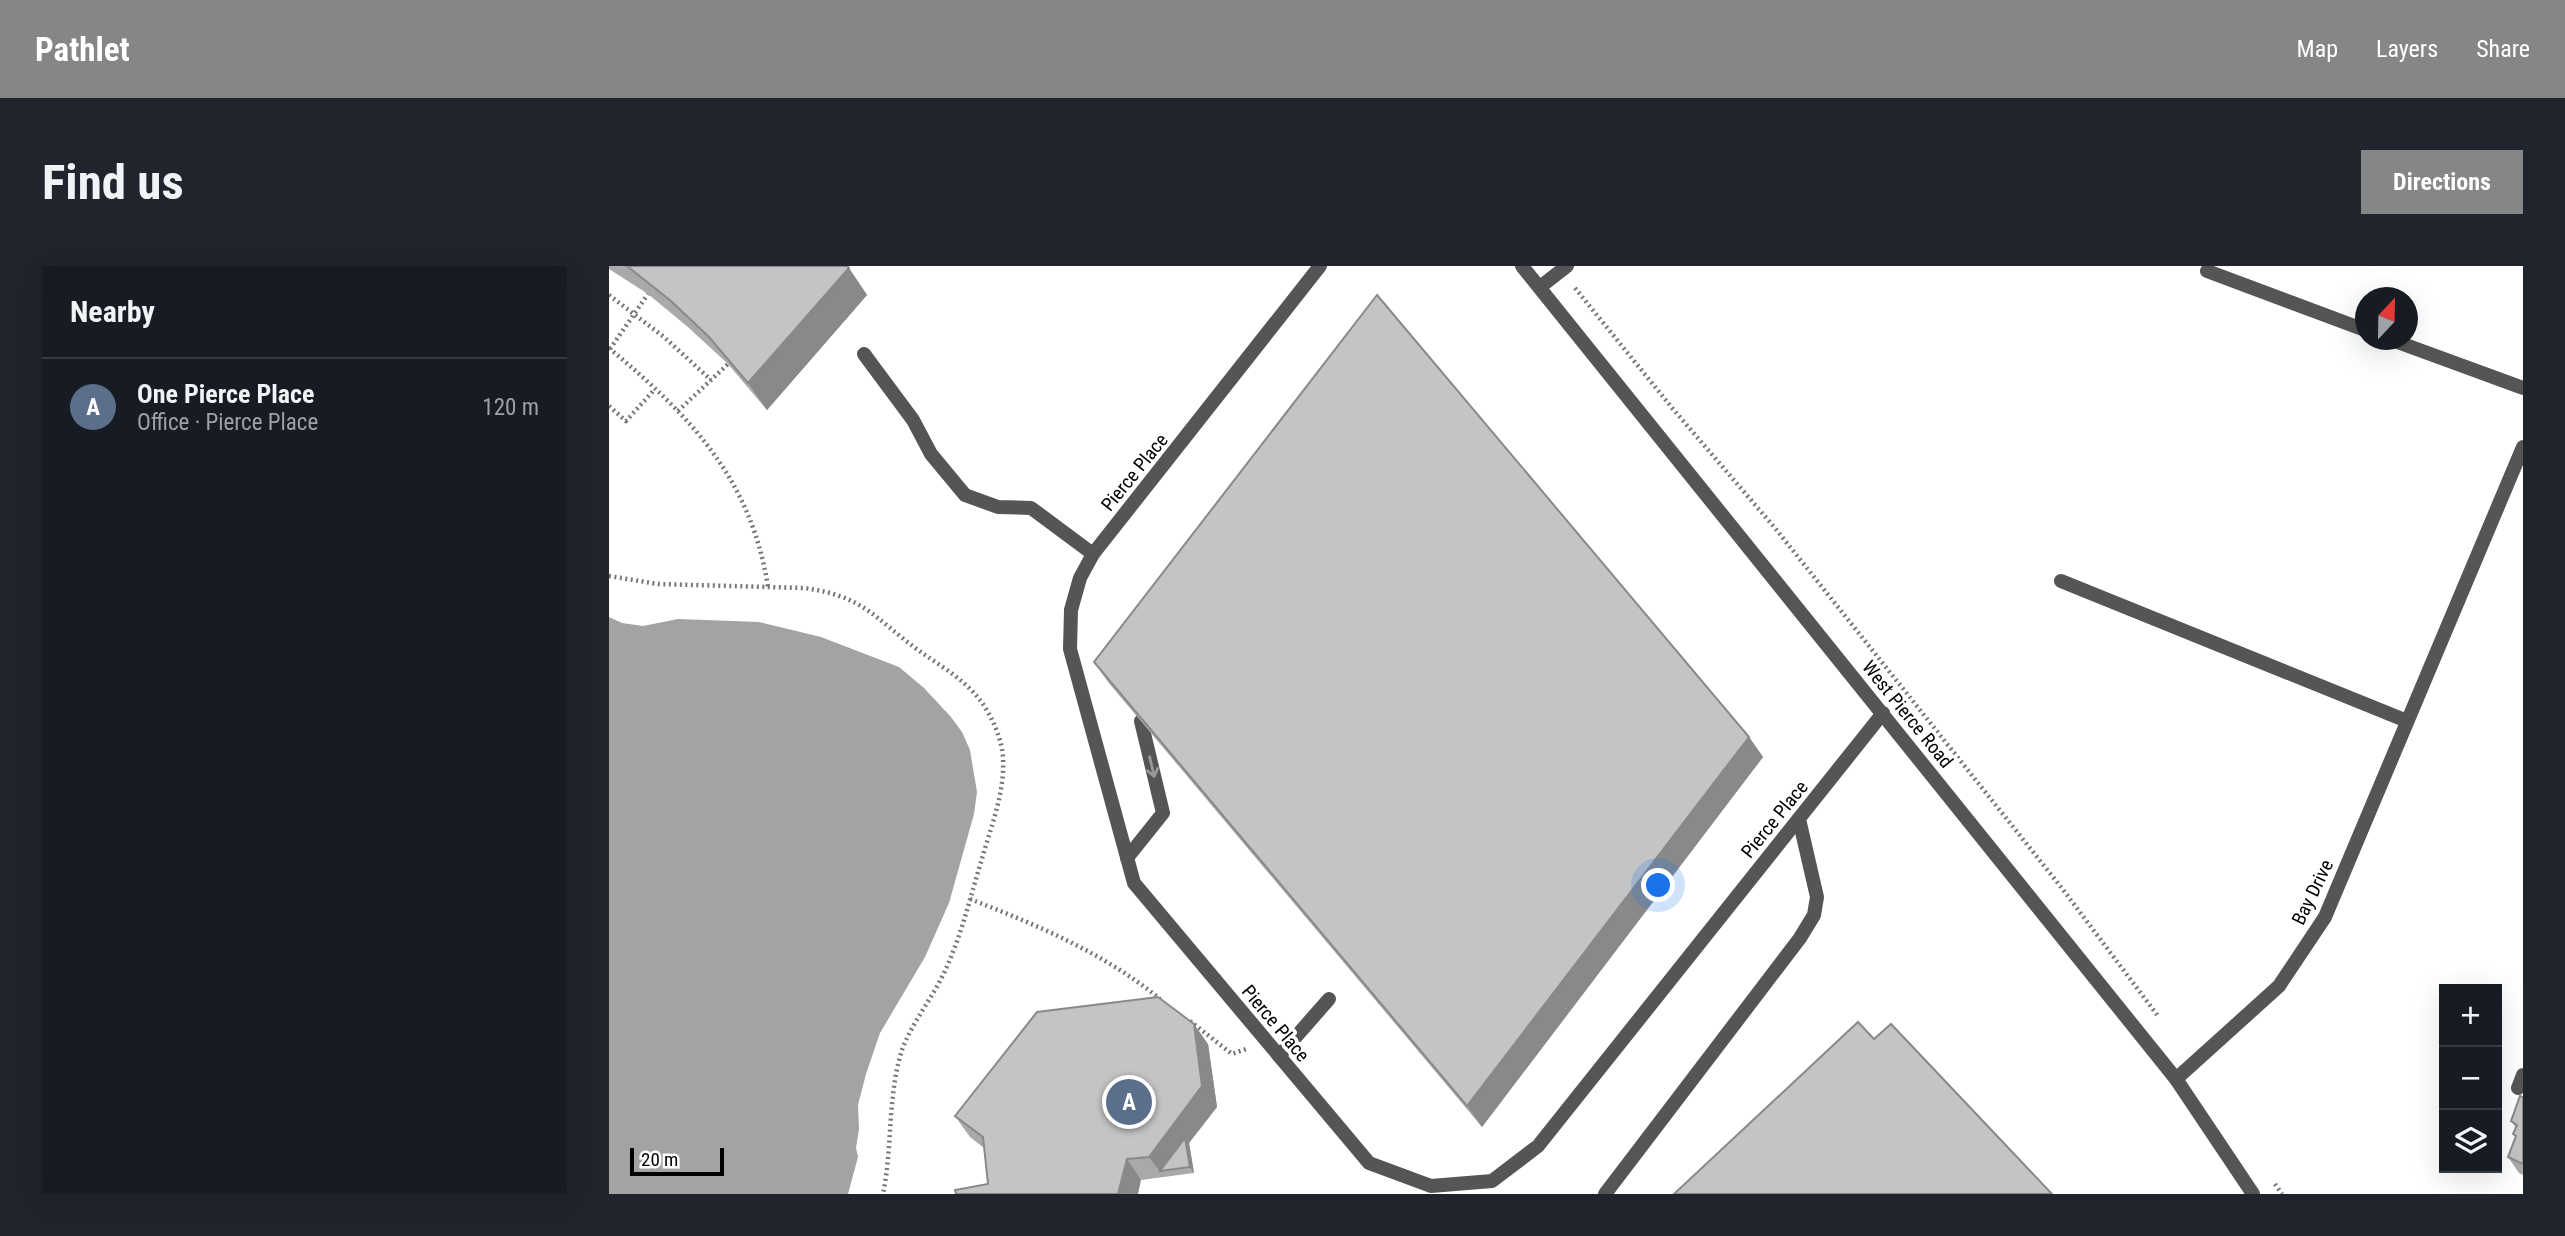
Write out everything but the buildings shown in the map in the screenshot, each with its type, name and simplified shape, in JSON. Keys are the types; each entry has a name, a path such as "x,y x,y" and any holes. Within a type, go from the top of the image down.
{"street":[{"name":"Pierce Place","path":"1320,266 1093,554 1080,578 1071,610 1070,649 1134,883 1369,1163 1431,1186 1492,1181 1538,1146 1883,713"},
{"name":"West Pierce Road","path":"1522,266 2176,1079 2253,1194"},
{"path":"1540,287 1564,268"},
{"path":"2207,271 2355,326"},
{"path":"2418,350 2523,388"},
{"path":"864,354 913,420 930,454 965,495 998,507 1031,508 1093,554"},
{"name":"Bay Drive","path":"2176,1079 2279,986 2325,917 2523,447"},
{"path":"2061,581 2407,721"},
{"path":"1127,858 1163,813 1141,721"},
{"path":"1605,1194 1800,938 1814,915 1817,897 1799,819"},
{"path":"1279,1056 1329,999"}],"path":[{"path":"1564,268 1673,409 1775,528 2061,887 2161,1019"},
{"path":"648,294 609,348 678,411 712,448 736,485 753,527 768,587"},
{"path":"609,295 711,380"},
{"path":"678,411 728,364"},
{"path":"609,406 626,421 655,389"},
{"path":"609,576 658,584 828,591 849,598 869,609 965,684 981,701 1001,743 1001,787 970,899 941,979 916,1020 899,1060 883,1194"},
{"path":"970,899 1082,948 1142,984 1170,1006"},
{"path":"1181,1014 1232,1054 1268,1042"},
{"path":"2271,1180 2282,1194"}],"shaded area":[{"path":"609,617 622,623 643,626 678,619 759,622 821,637 899,667 924,688 951,717 970,750 977,792 974,814 949,903 925,957 880,1033 866,1074 858,1105 858,1157 848,1194 609,1194"}],"place":[{"name":"One Pierce Place","path":"1129,1102"}]}
